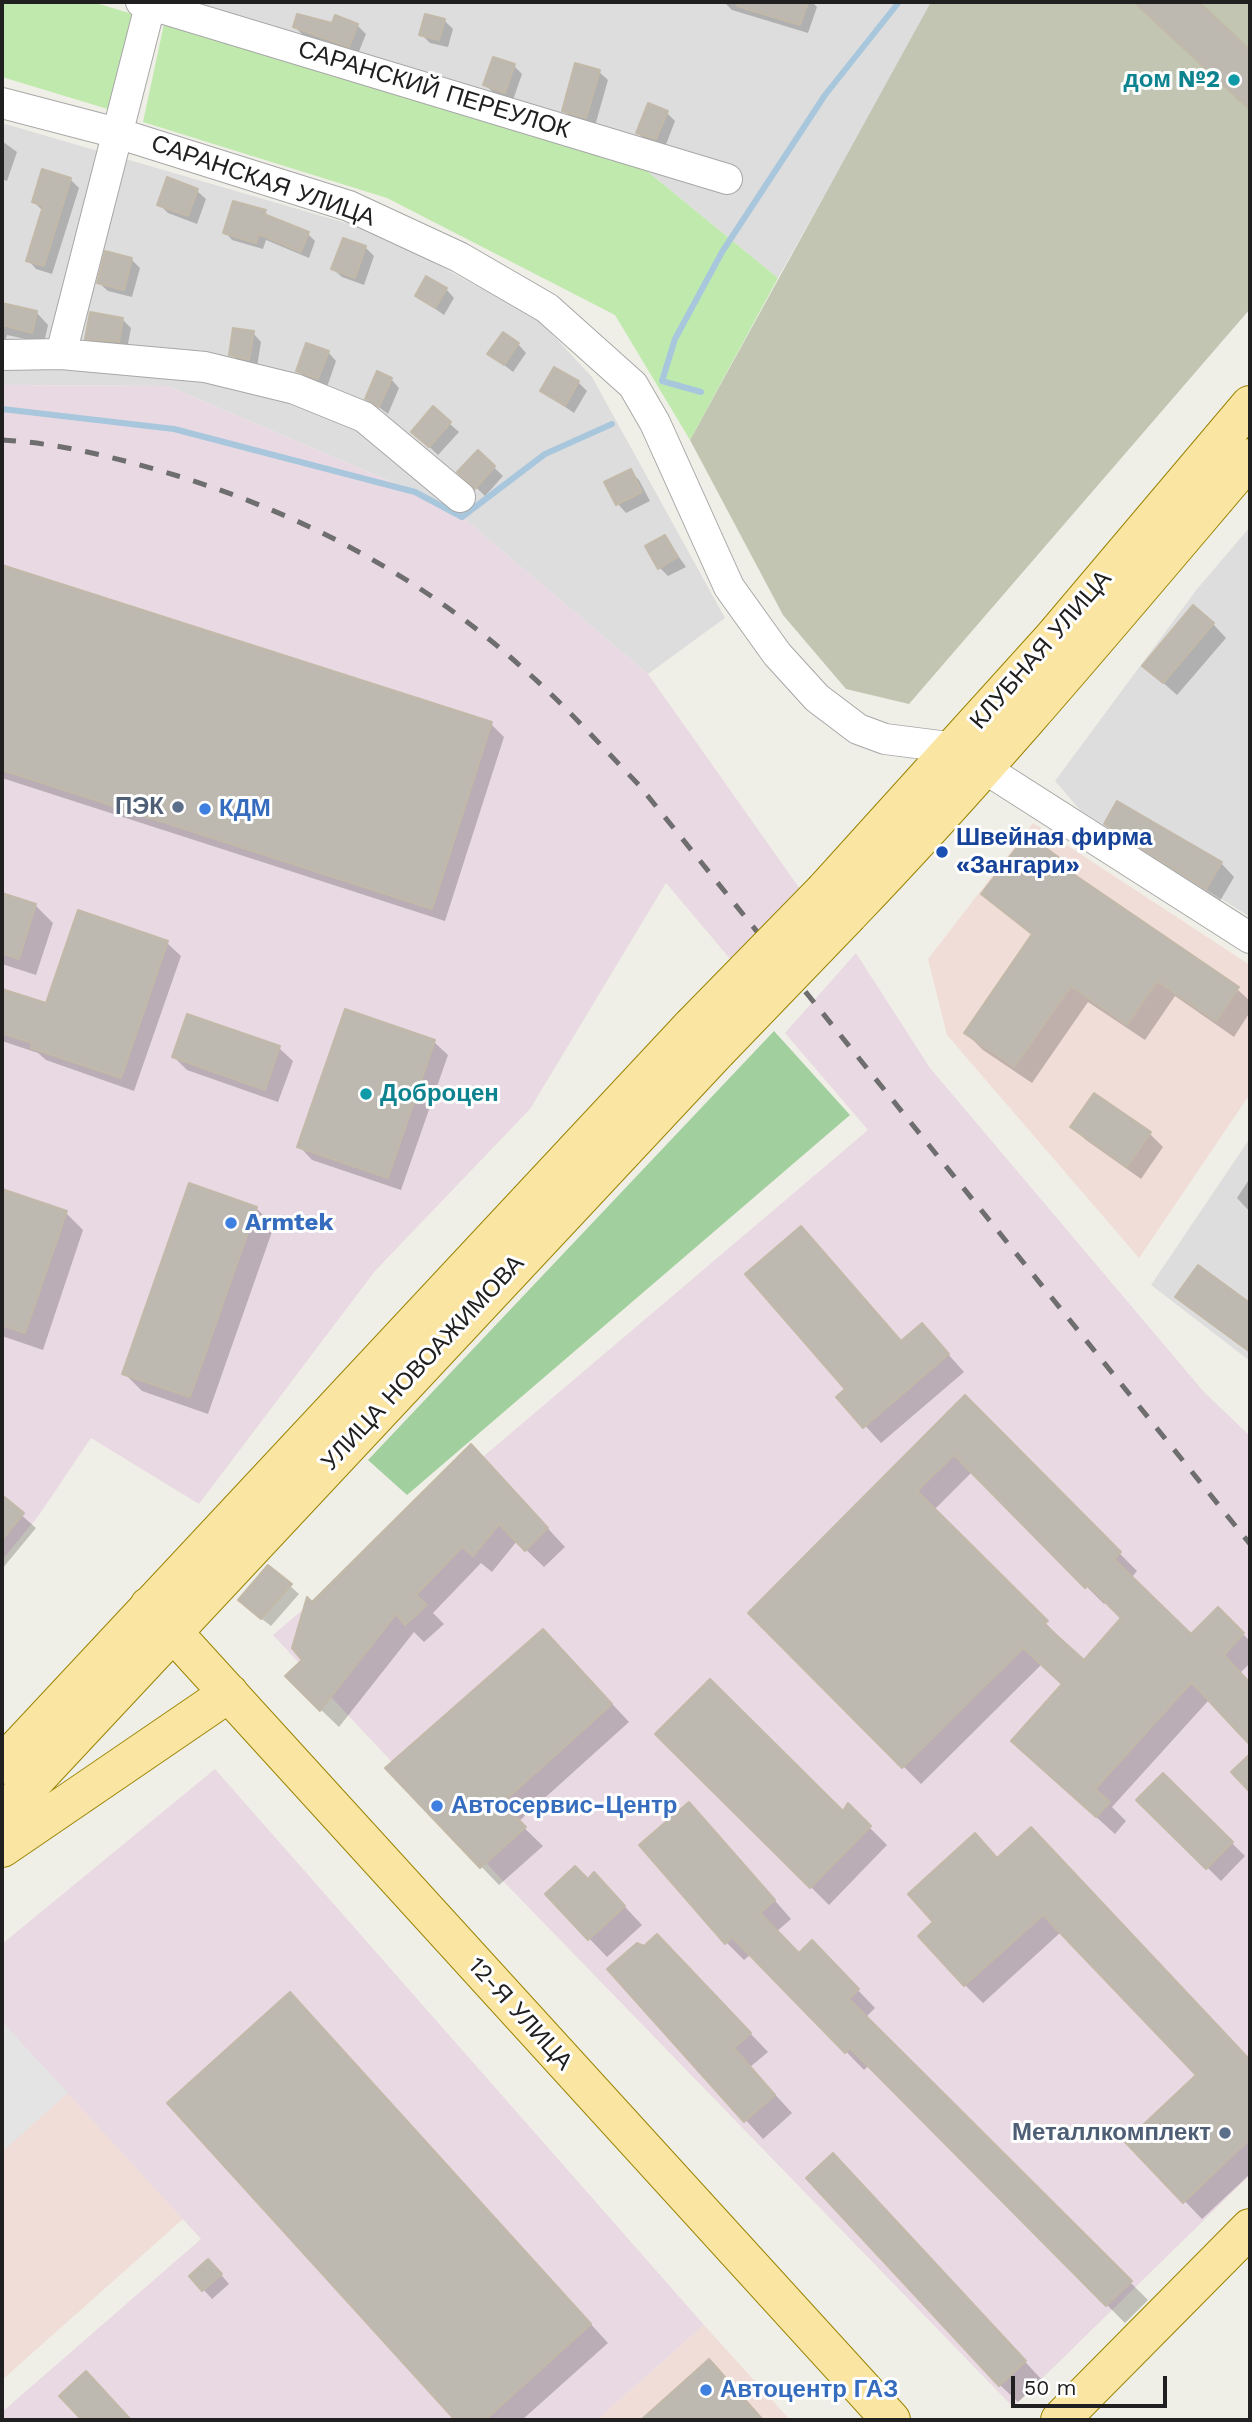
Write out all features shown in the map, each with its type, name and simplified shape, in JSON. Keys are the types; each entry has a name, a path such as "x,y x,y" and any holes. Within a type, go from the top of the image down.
{"main road":[{"name":"КЛУБНАЯ УЛИЦА","path":"970,758 1250,405"},
{"name":"КЛУБНАЯ УЛИЦА","path":"837,902 1250,458"},
{"name":"УЛИЦА НОВОАЖИМОВА","path":"2,1815 161,1619 705,1038 837,902"},
{"name":"УЛИЦА НОВОАЖИМОВА","path":"2,1765 161,1619"},
{"name":"12-Я УЛИЦА","path":"161,1619 891,2420"},
{"path":"2,1849 229,1693"},
{"path":"1060,2420 1250,2228"}],"street":[{"path":"61,354 147,3"},
{"name":"САРАНСКИЙ ПЕРЕУЛОК","path":"147,3 727,179"},
{"name":"САРАНСКАЯ УЛИЦА","path":"2,103 117,133 349,206 459,257 547,309 634,385 655,424 729,587 777,654 817,698 858,729 885,739 970,758"},
{"path":"2,355 61,354 205,367 295,389 364,417 460,498"},
{"path":"970,758 1250,938"}],"shaded area":[{"path":"189,2 1250,2 846,689 690,440 839,169 778,278 642,167"},
{"path":"931,2 1250,2 1250,309 909,704 846,689 783,615 690,440"},
{"path":"2,123 377,232 538,319 592,377 725,618 648,674 462,517 415,492 168,386 2,385"},
{"path":"2,385 168,386 415,492 462,517 648,674 800,889 731,960 666,883 530,1109 375,1271 199,1504 91,1438 39,1515 2,1560"},
{"path":"1250,527 1250,917 1081,811 1055,781 1197,589"},
{"path":"1033,823 1250,965 1250,1094 1139,1258 947,1035 928,959"},
{"path":"856,953 930,1068 1204,1392 1250,1436 1250,2175 1013,2407 504,1882 273,1635 868,1130 785,1033"},
{"path":"1250,1138 1250,1361 1151,1285"},
{"path":"215,1769 704,2325 597,2420 2,2420 2,2412 201,2239 2,2022 2,1944"},
{"path":"2,2022 183,2219 2,2380"},
{"path":"2,2022 68,2093 3,2151 2,2149"},
{"path":"704,2325 790,2420 597,2420"}],"green space":[{"path":"2,2 92,2 133,14 111,110 2,77"},
{"path":"164,24 642,167 778,278 690,440 615,315 387,198 143,122"},
{"path":"774,1031 850,1115 407,1495 368,1460"}],"building":[{"path":"738,2 808,2 800,25 737,6"},
{"name":"дом №2","path":"1134,2 1199,2 1250,50 1250,110"},
{"path":"297,14 332,23 335,15 358,24 349,47 293,27"},
{"path":"425,14 445,19 439,40 419,35"},
{"path":"493,57 515,64 505,93 483,85"},
{"path":"575,63 600,70 586,118 562,111"},
{"path":"648,103 668,111 656,139 636,133"},
{"path":"42,169 71,178 44,266 26,261 43,206 32,202"},
{"path":"167,177 198,189 188,216 157,205"},
{"path":"233,201 266,210 264,214 309,232 301,252 259,234 256,243 223,233"},
{"path":"343,238 366,246 355,278 331,269"},
{"path":"105,251 132,258 124,290 97,283"},
{"path":"426,276 447,288 435,308 415,296"},
{"path":"2,303 37,311 32,333 2,325"},
{"path":"90,312 123,318 119,342 85,339"},
{"path":"233,328 254,331 249,360 229,355"},
{"path":"503,332 519,343 504,365 487,354"},
{"path":"306,343 329,351 318,379 296,371"},
{"path":"554,367 579,381 565,406 540,391"},
{"path":"377,371 392,378 379,407 365,399"},
{"path":"433,406 451,422 429,447 411,432"},
{"path":"478,450 495,466 475,489 457,472"},
{"path":"631,469 642,492 616,505 604,482"},
{"path":"665,535 678,557 658,569 645,546"},
{"path":"2,565 492,722 432,909 2,770"},
{"path":"1193,605 1214,623 1163,683 1142,666"},
{"path":"1117,801 1222,862 1206,889 1104,824"},
{"path":"1027,834 1069,865 1066,869 1239,987 1216,1021 1157,981 1127,1025 1071,986 1014,1067 964,1033 1032,934 981,894"},
{"path":"2,893 36,904 19,959 2,953"},
{"path":"78,910 168,941 121,1078 31,1048 32,1043 2,1033 2,989 46,1003"},
{"name":"Доброцен","path":"345,1009 435,1040 388,1178 297,1147"},
{"path":"187,1014 280,1046 265,1090 172,1057"},
{"path":"1094,1093 1151,1132 1127,1167 1070,1127"},
{"path":"189,1183 257,1207 190,1397 122,1374"},
{"path":"2,1189 67,1211 25,1333 2,1325"},
{"path":"801,1226 901,1341 922,1323 949,1354 863,1428 836,1397 845,1389 745,1274"},
{"path":"1198,1265 1250,1303 1250,1352 1175,1297"},
{"path":"965,1395 1121,1552 1114,1559 1191,1634 1218,1607 1244,1633 1224,1655 1250,1683 1250,1745 1194,1685 1190,1684 1095,1789 1110,1802 1096,1817 1011,1741 1062,1684 1023,1648 902,1768 748,1613","holes":["954,1455 1085,1588 1088,1585 1121,1618 1084,1660 1044,1624 1048,1621 917,1491"]},
{"path":"471,1444 548,1528 525,1551 499,1524 473,1556 462,1547 416,1595 427,1605 405,1625 396,1614 320,1711 285,1676 302,1660 292,1648 307,1597 312,1602"},
{"path":"2,1495 24,1513 2,1540"},
{"path":"268,1565 292,1584 261,1619 238,1600"},
{"path":"543,1629 612,1704 502,1803 526,1827 480,1868 385,1768"},
{"path":"710,1679 843,1811 848,1803 871,1826 810,1888 655,1734"},
{"path":"1250,1754 1250,1792 1231,1772"},
{"path":"1163,1773 1233,1842 1206,1869 1136,1800"},
{"path":"689,1802 775,1900 760,1913 799,1953 812,1940 859,1989 849,1999 1132,2281 1106,2306 850,2048 845,2053 732,1937 725,1944 639,1845"},
{"path":"1031,1827 1250,2060 1250,2139 1183,2203 1125,2142 1196,2075 1043,1915 964,1986 918,1936 933,1922 908,1894 975,1833 997,1858"},
{"path":"575,1866 588,1879 594,1872 625,1906 588,1940 545,1894"},
{"path":"657,1934 751,2033 734,2048 775,2095 744,2122 607,1969 637,1943 644,1946"},
{"path":"290,1992 591,2324 485,2420 455,2420 167,2103"},
{"path":"833,2153 1026,2361 999,2386 806,2178"},
{"path":"208,2259 222,2274 202,2291 189,2276"},
{"name":"Автоцентр ГАЗ","path":"709,2359 763,2420 641,2420"},
{"path":"86,2371 131,2420 82,2420 59,2396"}],"waterway":[{"path":"701,392 662,381 675,339 722,252 825,95 899,2"},
{"path":"2,409 174,429 415,492 462,517 545,454 612,424"}],"railway":[{"path":"2,440 69,448 178,476 226,492 319,531 407,580 489,639 527,672 639,785 1250,1544"}],"place":[{"name":"дом №2","path":"1234,80"},
{"name":"ПЭК","path":"178,807"},
{"name":"КДМ","path":"205,809"},
{"name":"Швейная фирма «Зангари»","path":"942,852"},
{"name":"Доброцен","path":"366,1094"},
{"name":"Armtek","path":"231,1223"},
{"name":"Автосервис-Центр","path":"437,1806"},
{"name":"Металлкомплект","path":"1225,2133"},
{"name":"Автоцентр ГАЗ","path":"706,2390"}]}
